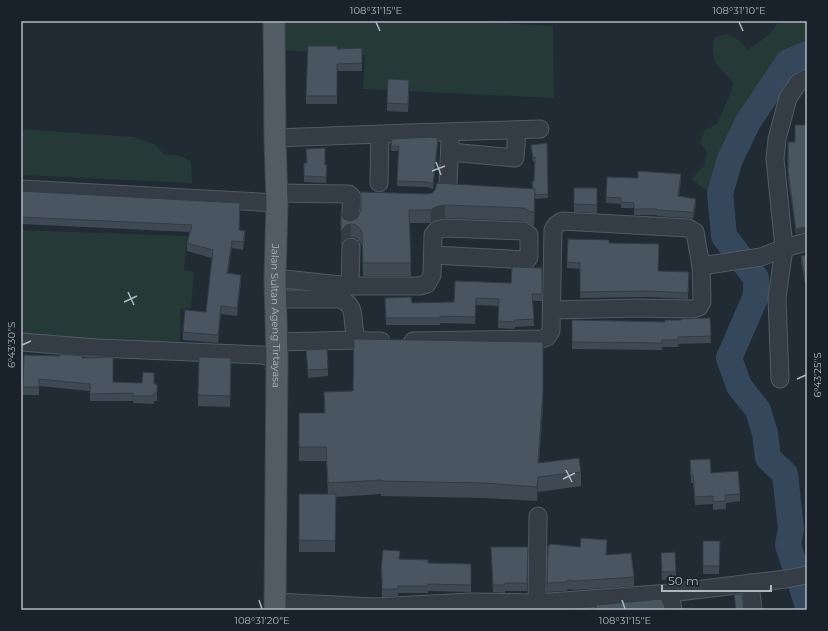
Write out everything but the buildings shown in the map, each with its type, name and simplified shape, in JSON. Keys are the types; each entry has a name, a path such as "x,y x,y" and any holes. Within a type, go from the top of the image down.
{"main road":[{"name":"Jalan Sultan Ageng Tirtayasa","path":"274,21 275,138 273,199 275,299 272,352 275,606"}],"street":[{"path":"780,379 777,298 784,248 775,159 777,139 788,98 798,83 807,78"},
{"path":"275,138 540,129"},
{"path":"450,152 515,158 518,130"},
{"path":"448,183 451,132"},
{"path":"21,189 247,202 273,199 351,195 384,190 380,134"},
{"path":"350,224 351,195"},
{"path":"21,342 97,348 245,355 358,340 368,342 542,339 547,337 551,331 553,230 556,225 562,221 688,228 695,232 706,265 702,302 699,307 693,309 637,308 552,310"},
{"path":"275,278 350,286 420,286 427,284 432,275 432,255 433,235 437,230 445,228 523,231 529,235 529,257 526,260 432,255"},
{"path":"706,265 761,257 784,248 807,242"},
{"path":"350,286 351,247"},
{"path":"275,299 339,299 347,302 352,308 355,334 358,340"},
{"path":"538,516 538,606"},
{"path":"275,606 411,608 470,602 538,606 670,593 786,579 807,575"},
{"path":"750,583 752,610"},
{"path":"670,593 672,610"}],"green space":[{"path":"282,21 467,21 553,26 554,98 363,89 365,55 283,50"},
{"path":"783,21 807,21 807,48 784,58 743,120 725,157 715,192 706,190 691,179 704,166 707,153 700,142 705,130 717,124 730,94 733,82 715,63 713,50 714,37 727,34 739,40 747,50 769,35 776,25"},
{"path":"21,129 134,137 154,144 165,155 177,155 191,161 192,183 21,175"},
{"path":"21,230 187,236 184,270 194,272 191,308 180,309 180,346 21,335"}],"waterway":[{"path":"807,54 788,62 748,122 730,159 720,193 724,236 756,278 756,296 729,358 739,386 758,410 765,433 768,458 785,474 791,529 788,545 807,603"}]}
